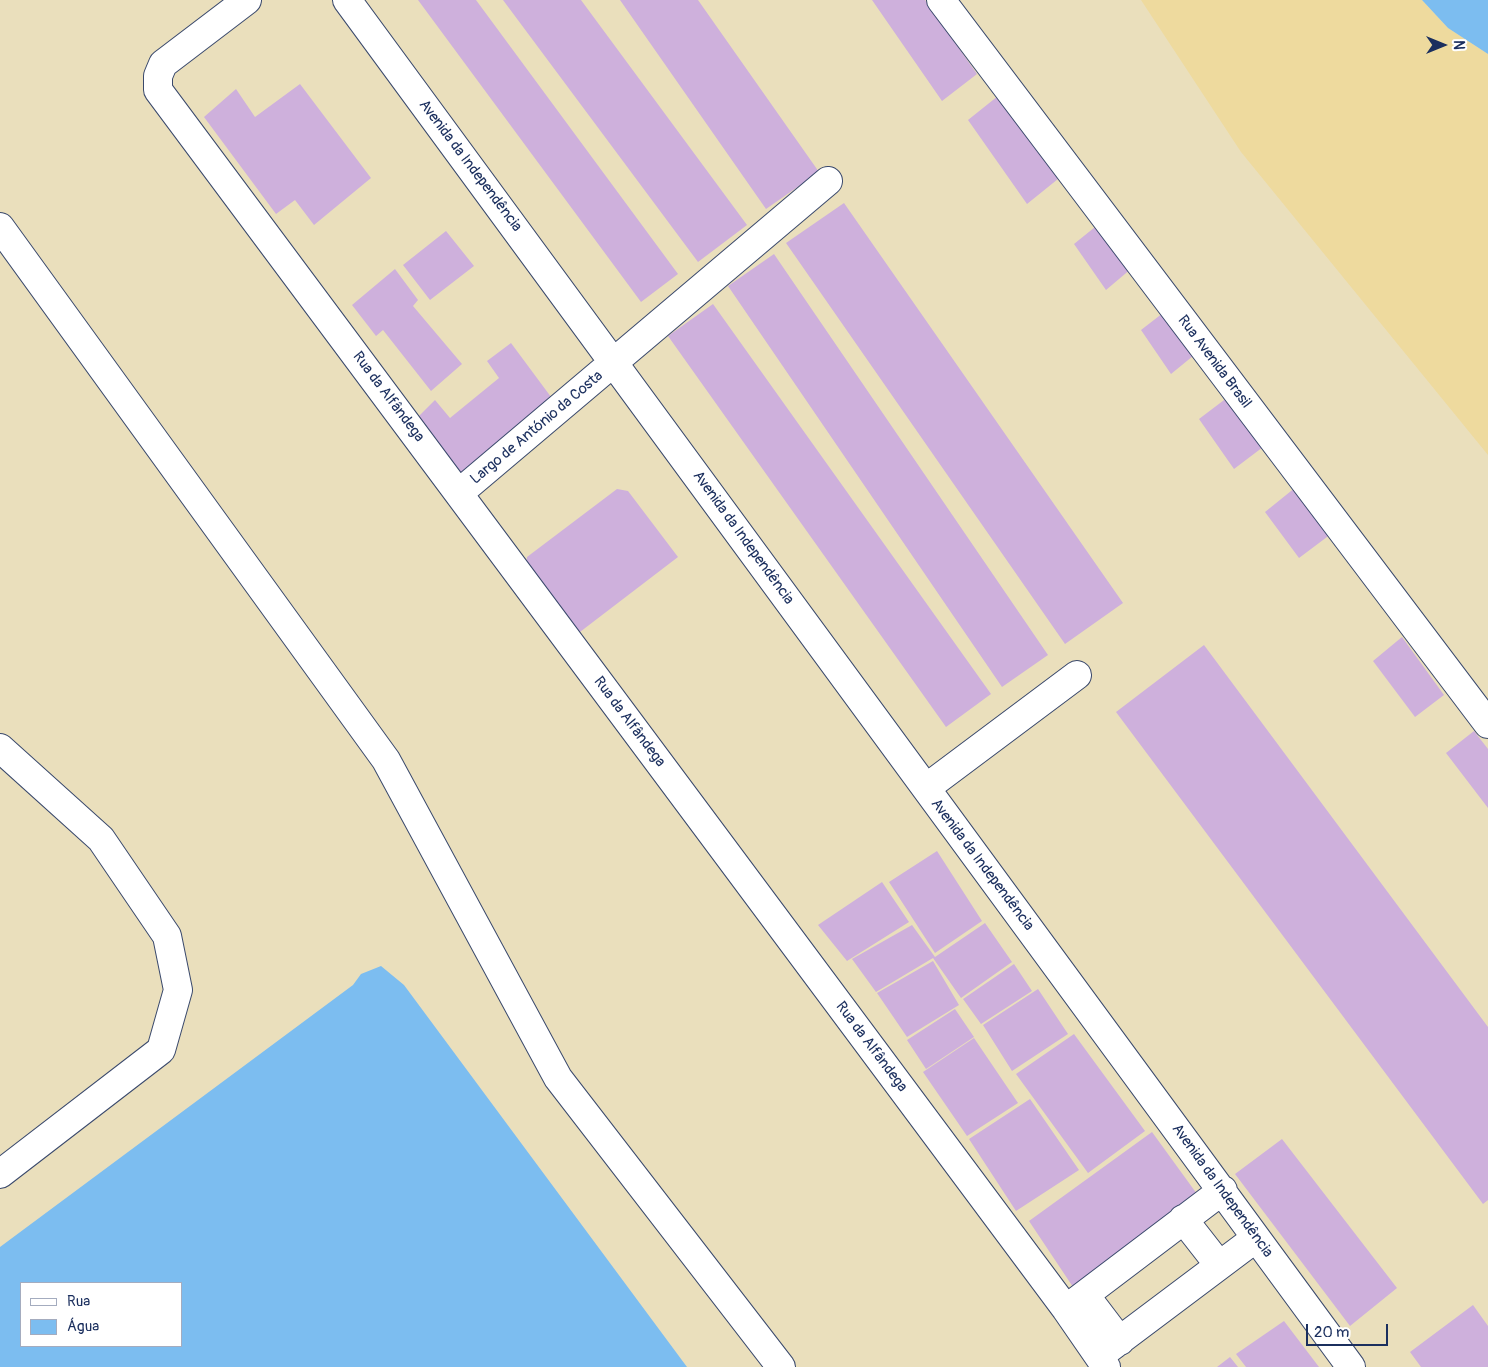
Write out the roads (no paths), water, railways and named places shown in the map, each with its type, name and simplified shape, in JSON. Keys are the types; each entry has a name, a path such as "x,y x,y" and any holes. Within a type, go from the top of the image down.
{"street":[{"name":"Rua da Alfândega","path":"246,0 163,64 158,76 158,90 460,493 1075,1302 1108,1355"},
{"name":"Avenida da Independência","path":"347,0 593,332 1351,1367"},
{"name":"Rua Avenida Brasil","path":"941,0 1488,724"},
{"name":"Largo de António da Costa","path":"460,493 828,181"},
{"path":"0,227 386,760 558,1078 781,1367"},
{"path":"926,788 1077,675"},
{"path":"0,748 101,839 167,936 178,990 161,1050 0,1174"},
{"path":"1075,1302 1223,1190"},
{"path":"1184,1219 1219,1265"},
{"path":"1108,1355 1219,1265 1256,1238"}],"water":[{"path":"1422,0 1488,0 1488,54 1448,28"},
{"path":"381,966 404,985 687,1367 0,1367 0,1247 353,985 361,974"}]}
